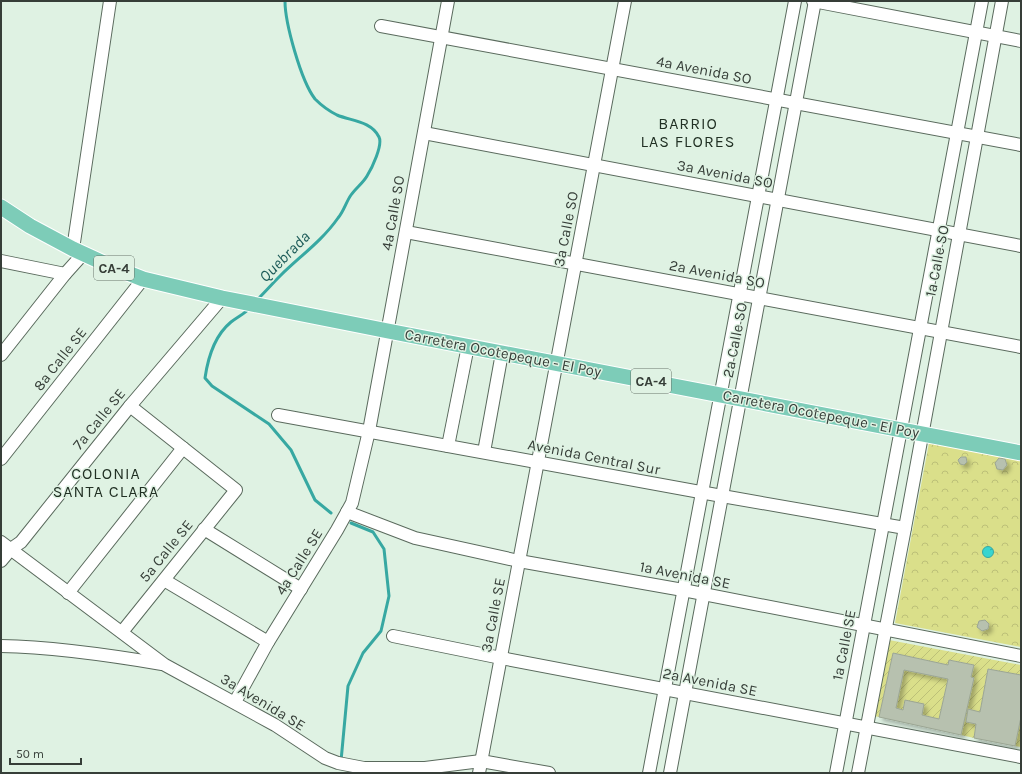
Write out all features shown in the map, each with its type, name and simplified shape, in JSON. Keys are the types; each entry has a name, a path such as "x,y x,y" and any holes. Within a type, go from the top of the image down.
{"main road":[{"name":"Carretera Ocotepeque - El Poy","path":"1,207 30,226 78,251 143,279 222,298 388,331 1021,453"}],"street":[{"path":"1,355 64,274 78,251 110,1"},
{"name":"4a Calle SO","path":"369,431 448,1"},
{"name":"3a Calle SO","path":"538,462 625,1"},
{"name":"2a Calle SO","path":"649,773 795,1"},
{"path":"814,1 1021,41"},
{"name":"2a Calle SO","path":"670,773 814,1"},
{"name":"1a Calle SO","path":"884,524 982,1"},
{"name":"1a Calle SO","path":"905,528 921,434 1002,1"},
{"name":"4a Avenida SO","path":"381,26 1021,145"},
{"name":"3a Avenida SO","path":"424,133 1021,246"},
{"name":"2a Avenida SO","path":"406,232 1021,347"},
{"path":"1,261 64,274"},
{"name":"8a Calle SE","path":"1,459 143,279"},
{"name":"7a Calle SE","path":"1,561 6,546 21,542 130,406 222,298"},
{"path":"448,446 468,346"},
{"path":"484,452 502,353"},
{"path":"68,593 183,448 130,406"},
{"name":"Avenida Central Sur","path":"278,415 702,493 905,528"},
{"name":"4a Calle SE","path":"235,702 268,642 352,503 369,431"},
{"name":"5a Calle SE","path":"122,632 236,490 183,448"},
{"name":"3a Calle SE","path":"479,773 538,462"},
{"name":"1a Avenida SE","path":"347,512 415,538 519,561 683,590 1021,656"},
{"name":"1a Calle SE","path":"836,773 884,524"},
{"path":"858,773 905,528"},
{"path":"204,529 301,589"},
{"name":"3a Avenida SE","path":"6,546 165,665 275,725 325,758 358,769 425,768 481,761 549,773"},
{"path":"164,580 268,642"},
{"name":"2a Avenida SE","path":"393,636 1021,757"},
{"path":"1,646 28,647 109,655 165,665"}],"green space":[{"path":"929,443 1021,460 1021,647 895,623"},
{"path":"889,640 1021,665 1021,675 988,669 980,712 968,710 966,722 976,724 974,738 961,735 974,678 971,677 974,665 950,660 948,665 893,653 879,717 874,716"},
{"path":"904,670 948,679 939,719 922,715 905,700 903,710 896,708"},
{"path":"1021,717 1021,747 1015,746"}],"water":[{"path":"988,546 992,548 994,552 992,556 988,558 984,556 982,552 984,548"}],"building":[{"path":"961,457 966,457 967,462 964,465 960,464 958,460"},
{"path":"999,458 1005,459 1007,465 1003,470 997,469 995,463"},
{"path":"985,620 989,624 988,629 982,631 977,627 979,621"},
{"path":"893,653 948,665 949,660 974,665 971,677 974,678 961,735 879,717","holes":["904,670 948,679 939,719 922,715 924,704 905,700 903,710 896,708"]},
{"path":"988,669 1021,675 1021,717 1015,746 974,738 976,724 966,722 968,709 980,712"}],"waterway":[{"name":"Quebrada","path":"257,300 332,226 342,212 351,195 367,176 380,145 379,137 371,128 360,122 337,115 325,108 315,99 299,66 291,37 285,1"},
{"name":"Quebrada","path":"249,309 231,322 216,340 210,355 205,378 212,386 269,424 291,450 315,500 331,513"},
{"path":"341,761 348,686 363,653 381,631 389,596 384,549 373,532 351,523"}],"district":[{"name":"BARRIO LAS FLORES","path":"688,132"},
{"name":"COLONIA SANTA CLARA","path":"106,482"}]}
